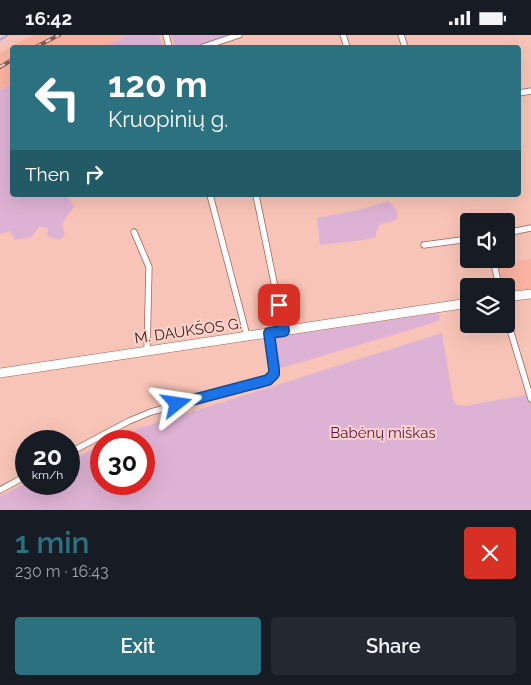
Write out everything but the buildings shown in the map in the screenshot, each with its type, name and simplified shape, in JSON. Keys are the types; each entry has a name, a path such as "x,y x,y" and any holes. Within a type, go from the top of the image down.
{"main road":[{"path":"515,296 531,293"},
{"name":"M. DAUKŠOS G.","path":"0,373 460,304"}],"street":[{"path":"209,45 240,35"},
{"path":"211,197 236,288 247,336"},
{"path":"256,197 284,331"},
{"path":"515,231 531,228"},
{"path":"134,232 149,267 147,351"},
{"path":"424,245 460,240"},
{"path":"80,447 151,411 268,380 274,374 269,333"},
{"path":"511,333 531,399"},
{"path":"0,490 15,482"}],"shaded area":[{"path":"32,35 127,35 109,45 14,45"},
{"path":"10,47 10,85 0,90 0,53"},
{"path":"531,259 531,289 515,291 515,278 499,278 497,268 515,268 515,262"}],"green space":[{"path":"127,35 159,35 162,45 109,45"},
{"path":"171,35 226,35 227,38 203,45 174,45"},
{"path":"10,85 10,197 68,197 74,206 63,222 65,235 59,240 47,236 48,228 39,227 31,237 15,240 10,231 0,234 0,90"},
{"path":"388,201 395,208 398,218 394,221 380,224 376,237 320,245 317,218 359,210"},
{"path":"439,313 440,319 436,322 295,364 280,368 275,365 271,338"},
{"name":"Babėnų miškas","path":"442,333 453,400 457,405 465,406 531,394 531,510 0,510 0,496 15,488 15,495 80,495 80,456 90,451 90,495 155,495 155,430 134,430"}],"waterway":[{"path":"0,40 8,35"}],"railway":[{"path":"40,45 59,35"},
{"path":"0,67 10,61"}],"route":[{"path":"177,404 268,380 274,374 269,333 284,331 279,305"}]}
